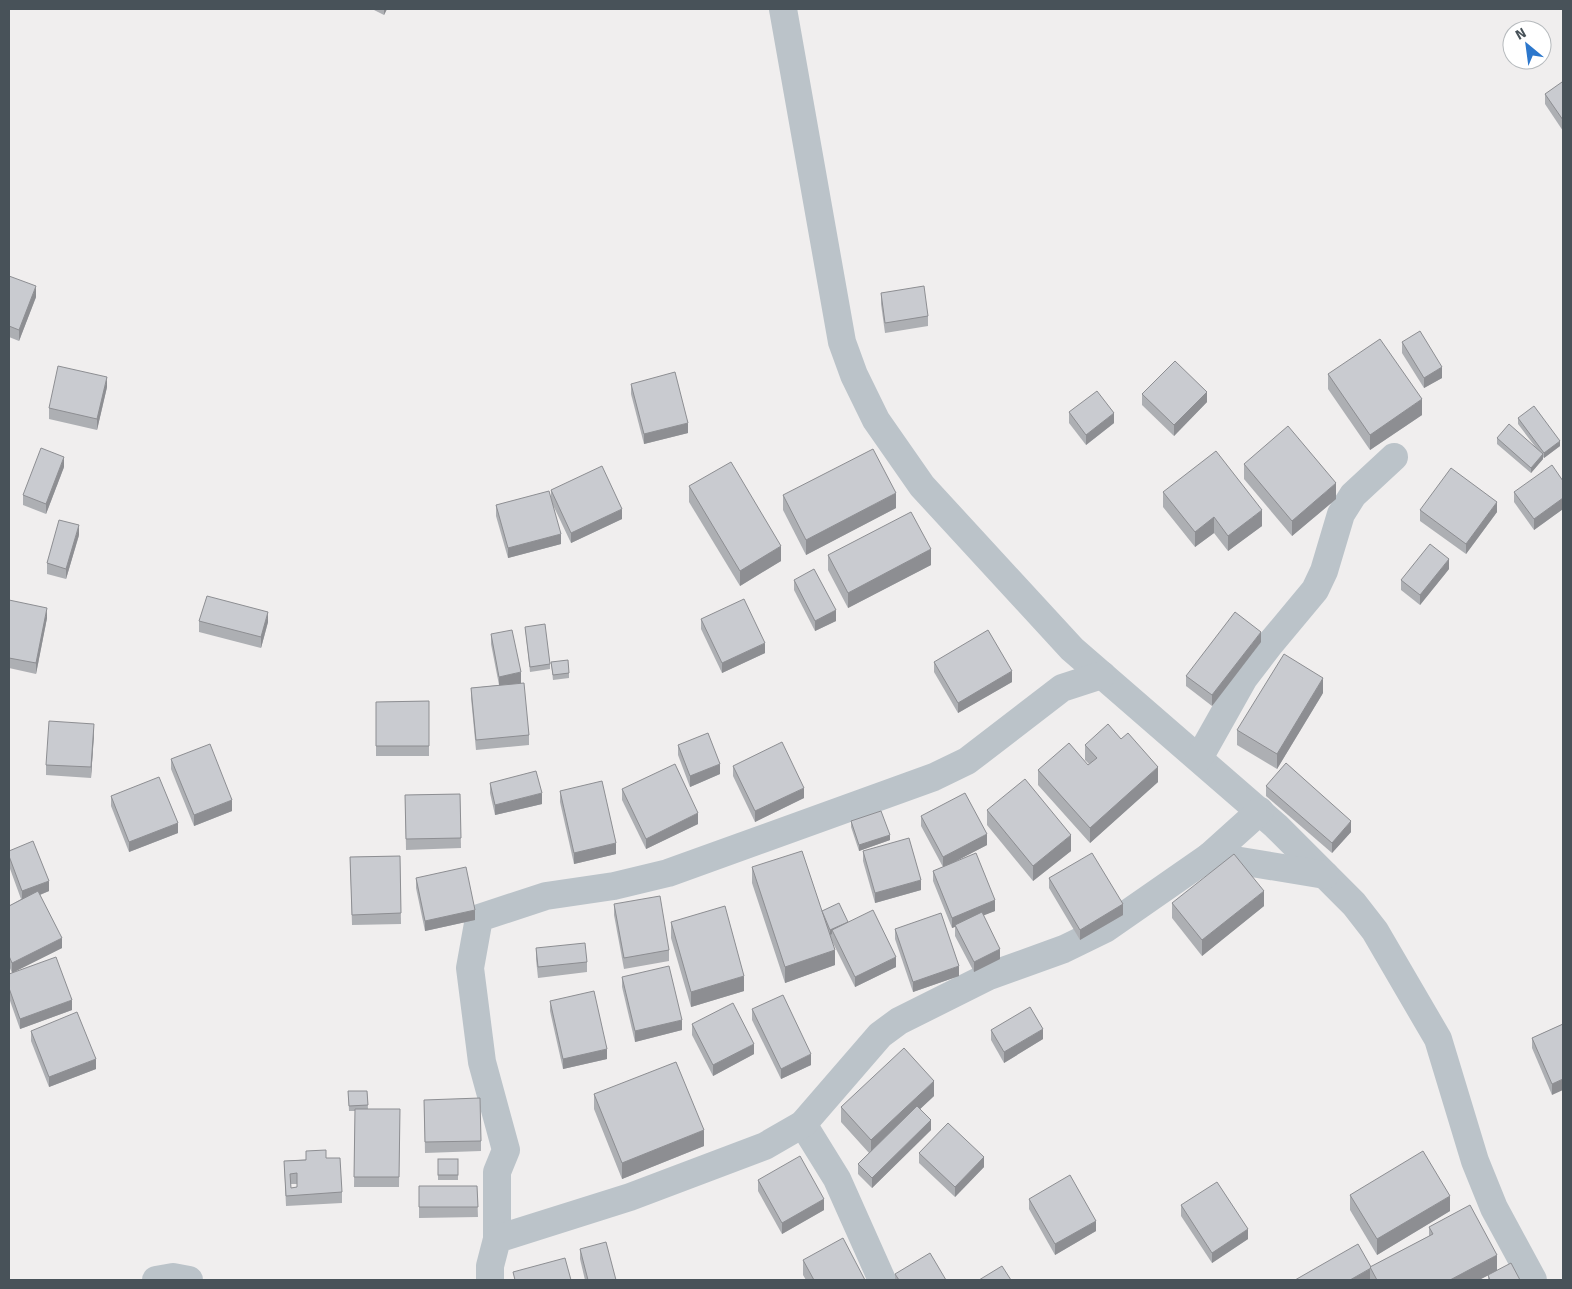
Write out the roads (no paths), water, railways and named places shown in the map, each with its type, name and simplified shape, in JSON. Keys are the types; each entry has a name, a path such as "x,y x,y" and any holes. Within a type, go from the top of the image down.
{"street":[{"path":"783,9 840,333 854,375 876,420 922,486 1072,649 1260,811 1354,904 1375,931 1438,1039 1474,1161 1494,1208 1533,1280"},
{"path":"1199,758 1244,678 1315,590 1324,571 1341,514 1353,495 1394,457"},
{"path":"490,1280 490,1266 497,1238 498,1172 506,1150 482,1062 470,968 479,918 546,896 614,886 668,873 934,777 967,761 1062,688 1102,675"},
{"path":"497,1238 639,1193 765,1146 803,1124 880,1035 898,1021 989,976 1064,949 1105,929 1210,856 1260,811"},
{"path":"1210,856 1325,875"},
{"path":"803,1124 837,1179 882,1280"},
{"path":"156,1280 173,1277 189,1280"}]}
